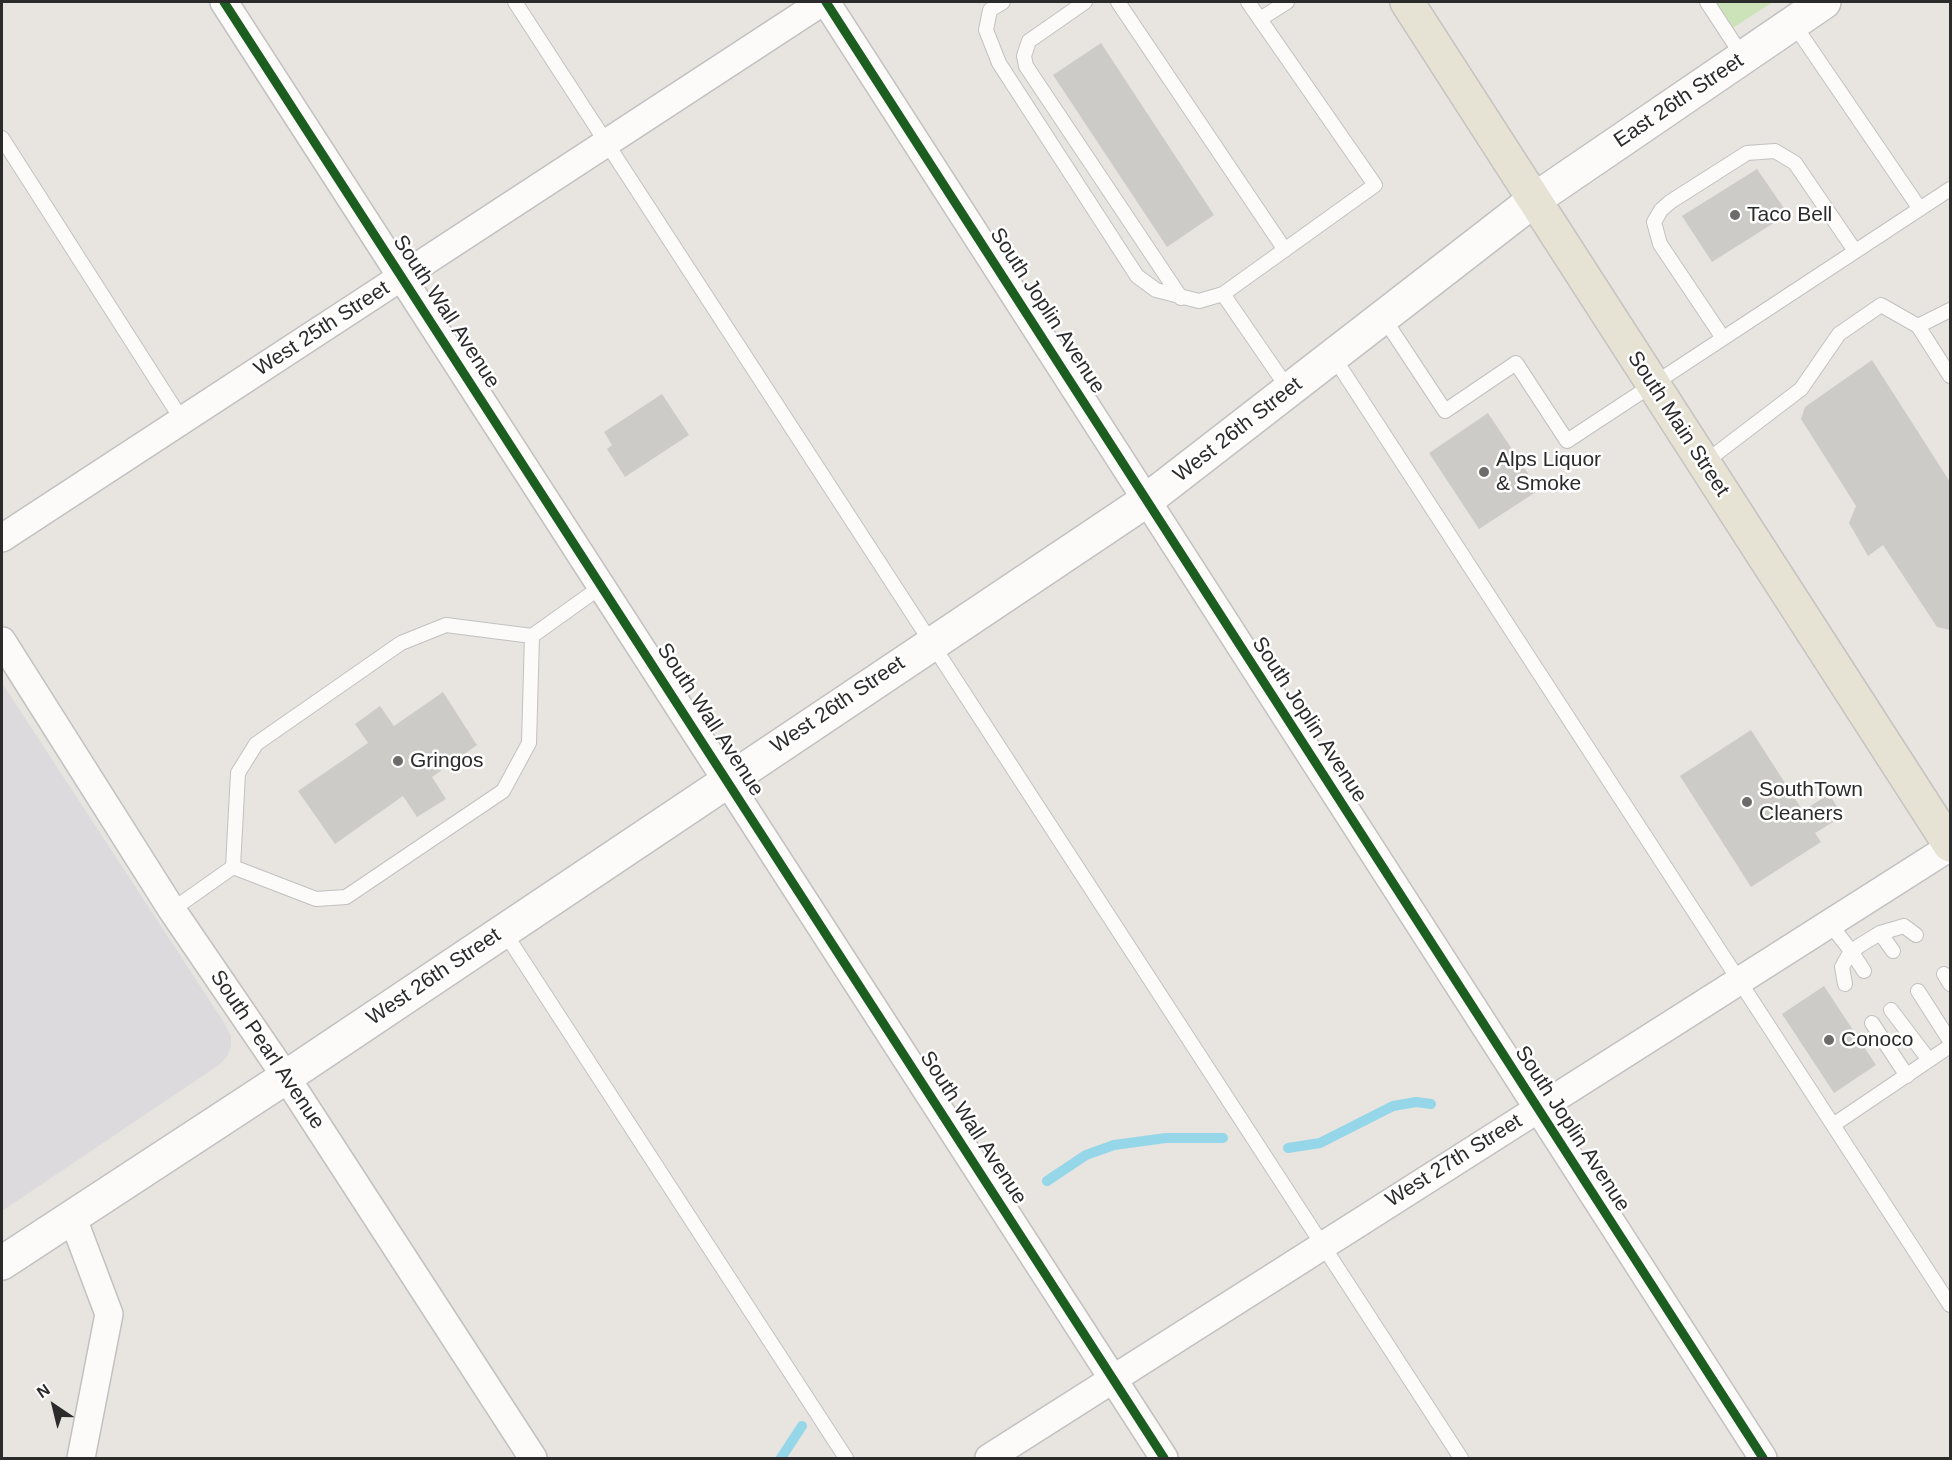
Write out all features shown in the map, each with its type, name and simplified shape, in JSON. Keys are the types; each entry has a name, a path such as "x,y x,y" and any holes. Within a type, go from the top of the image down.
{"main road":[{"name":"South Main Street","path":"1407,2 1950,846"},
{"name":"East 26th Street","path":"1534,200 1824,2"},
{"name":"West 26th Street","path":"2,1263 286,1077 727,779 1147,500 1534,200"}],"street":[{"name":"South Wall Avenue","path":"224,2 1164,1458"},
{"name":"West 25th Street","path":"2,538 824,2"},
{"name":"South Joplin Avenue","path":"824,2 1763,1458"},
{"name":"South Pearl Avenue","path":"2,641 172,910 286,1077 533,1458"},
{"name":"West 27th Street","path":"989,1458 1950,846"},
{"path":"72,1216 109,1314 81,1458"}],"lane":[{"path":"515,2 1461,1458"},
{"path":"1003,2 990,10 987,30 999,63 1137,276 1156,291 1199,301 1223,294 1375,185 1248,2"},
{"path":"1085,2 1029,41 1024,56 1026,66 1181,298"},
{"path":"1118,2 1285,250"},
{"path":"1260,19 1287,2"},
{"path":"1707,2 1743,57"},
{"path":"1792,23 1920,209"},
{"path":"2,138 182,420"},
{"path":"1723,338 1660,244 1654,222 1661,210 1670,202 1747,153 1775,151 1795,163 1855,251"},
{"path":"1383,317 1445,411 1516,363 1567,441 1950,189"},
{"path":"1223,294 1289,390"},
{"path":"1704,463 1801,389 1839,334 1881,304 1918,326 1950,376"},
{"path":"1918,326 1950,310"},
{"path":"1333,356 1950,1305"},
{"path":"233,867 238,773 256,744 401,642 446,625 532,636 554,618 602,586"},
{"path":"233,867 316,899 346,897 503,790 528,743 532,636"},
{"path":"172,910 233,867"},
{"path":"1830,924 1864,971"},
{"path":"1845,984 1842,968 1851,951 1880,933 1904,926 1916,935"},
{"path":"503,930 846,1458"},
{"path":"1880,933 1893,951"},
{"path":"1918,991 1950,1041"},
{"path":"1891,1010 1929,1060"},
{"path":"1872,1023 1907,1076"},
{"path":"1833,1125 1950,1046"}],"shaded area":[{"path":"2,683 225,1024 231,1036 231,1046 228,1055 219,1065 2,1211"}],"green space":[{"path":"1713,2 1773,2 1731,29"}],"building":[{"path":"1101,43 1214,215 1167,247 1053,75"},
{"name":"Taco Bell","path":"1757,169 1788,214 1712,262 1682,216"},
{"path":"1872,360 1950,482 1950,630 1937,627 1883,545 1868,556 1849,523 1856,506 1801,419 1805,407"},
{"path":"662,394 689,435 625,477 607,449 612,445 604,432"},
{"name":"Alps Liquor & Smoke","path":"1488,413 1539,490 1479,529 1429,453"},
{"name":"Gringos","path":"443,692 477,745 432,777 446,799 417,817 403,796 335,844 298,791 368,743 355,724 380,706 394,726"},
{"name":"SouthTown Cleaners","path":"1751,730 1803,811 1829,794 1843,816 1815,833 1821,842 1751,887 1680,776"},
{"name":"Conoco","path":"1824,986 1876,1065 1834,1093 1782,1014"}],"waterway":[{"path":"1288,1148 1320,1143 1393,1106 1416,1102 1431,1104"},
{"path":"1047,1181 1086,1155 1114,1145 1166,1138 1223,1138"},
{"path":"781,1458 802,1426"}],"cycle path":[{"path":"224,2 1164,1458"},
{"path":"826,2 1763,1458"}],"place":[{"name":"Taco Bell","path":"1735,215"},
{"name":"Alps Liquor & Smoke","path":"1484,472"},
{"name":"Gringos","path":"398,761"},
{"name":"SouthTown Cleaners","path":"1747,802"},
{"name":"Conoco","path":"1829,1040"}]}
